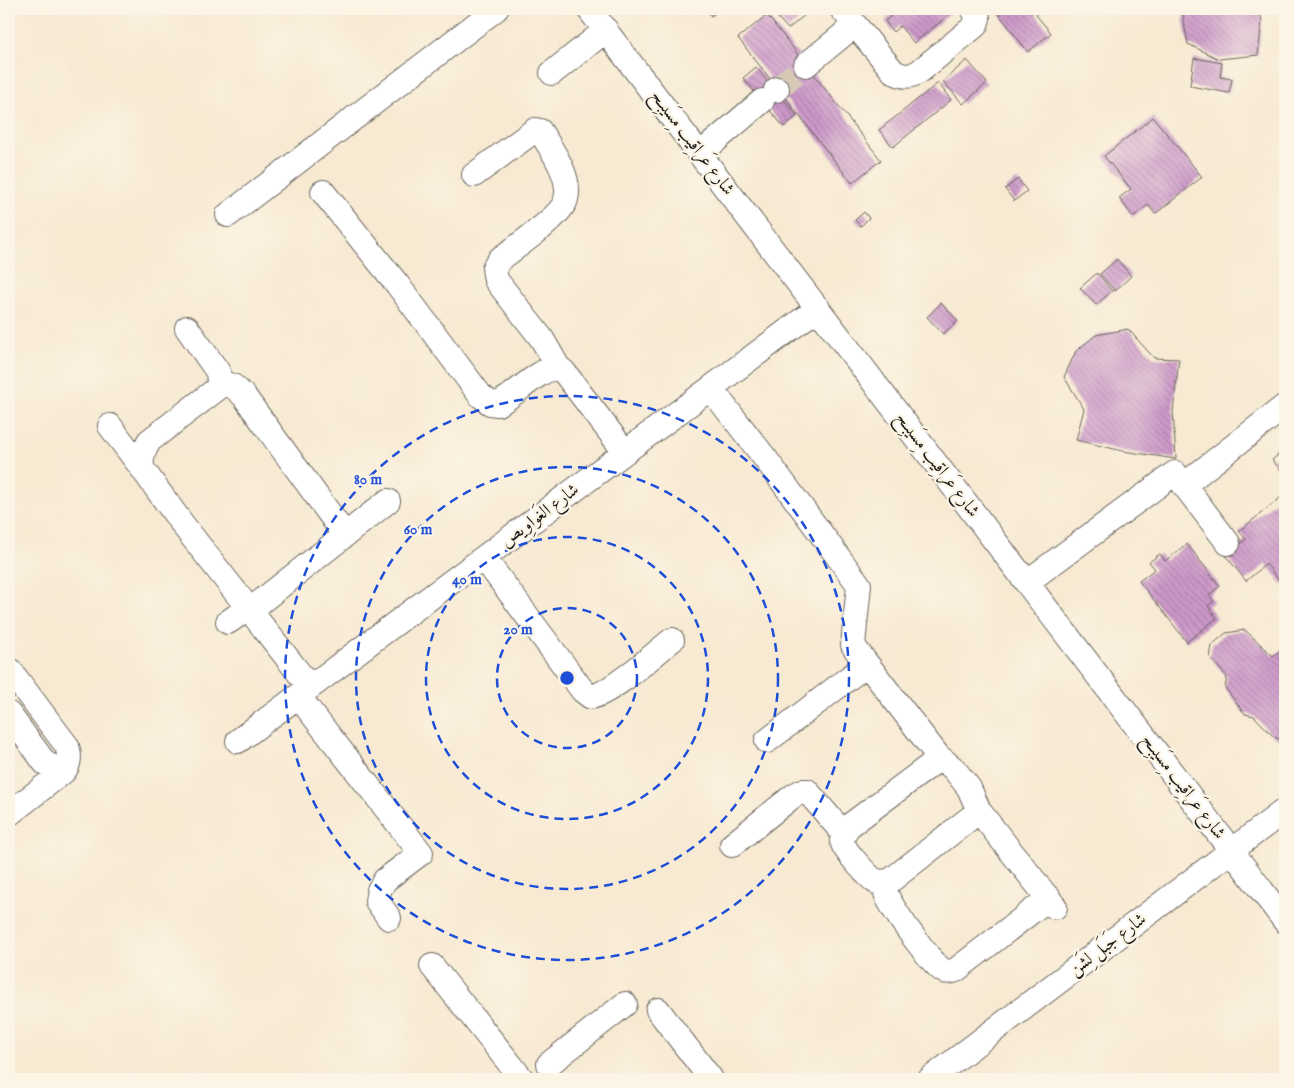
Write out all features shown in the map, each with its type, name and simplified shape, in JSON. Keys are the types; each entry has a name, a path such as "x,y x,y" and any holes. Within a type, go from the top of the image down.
{"street":[{"path":"228,215 496,9"},
{"name":"شارع عَراقِيب مِسَيبِح","path":"590,9 1285,921"},
{"path":"806,65 848,17 894,71 900,75 914,75 976,25 978,18 973,9"},
{"path":"552,73 606,30"},
{"path":"700,154 772,93"},
{"path":"474,175 535,130 540,131 563,170 566,199 560,211 500,259 494,268 496,280 542,339 558,367 564,372 625,452"},
{"path":"324,192 480,395 490,403 498,404 542,373 551,368 558,367"},
{"name":"شارع الغَواوِيص","path":"238,740 818,308"},
{"path":"141,467 142,453 150,441 217,389 219,382 218,372 186,328"},
{"path":"219,382 232,386 244,396 345,535"},
{"path":"710,388 765,458 859,585 853,644 940,758 954,769 969,788 979,811 1052,902 956,970 950,972 943,971 894,911 885,892 887,882"},
{"path":"1184,485 1285,406"},
{"path":"110,426 249,611 304,691 421,853 385,880 379,890 378,900 389,918"},
{"path":"1027,582 1175,473 1228,543"},
{"path":"228,622 241,613 249,611 388,501"},
{"path":"484,558 583,691 591,697 599,695 615,685 672,640"},
{"path":"767,741 867,664"},
{"path":"9,814 62,772 66,768 70,754 67,746 12,681"},
{"path":"9,714 45,763 62,772"},
{"path":"940,758 849,826 842,841 848,851 869,877 876,882 887,882 979,811"},
{"path":"732,844 802,791 807,791 815,799 844,834"},
{"name":"شارع جَبَل لِشَن","path":"930,1079 1285,810"},
{"path":"432,966 522,1079"},
{"path":"527,1079 555,1072 625,1004"},
{"path":"658,1010 711,1079"}],"building":[{"path":"705,9 720,9 711,16"},
{"path":"782,9 812,9 788,29 775,15"},
{"path":"885,9 956,9 914,43 900,26 893,32 885,21 891,16"},
{"path":"995,9 1044,9 1036,15 1051,33 1028,52"},
{"path":"1184,9 1259,9 1262,21 1258,55 1219,59 1188,44 1183,18"},
{"path":"767,15 881,160 852,183 738,38"},
{"path":"1194,58 1222,63 1220,77 1232,79 1229,93 1190,86"},
{"path":"967,60 987,83 963,104 943,81"},
{"path":"756,67 771,85 758,96 743,78"},
{"path":"938,83 951,100 893,147 879,130"},
{"path":"776,90 797,116 784,127 762,101"},
{"path":"1153,117 1202,177 1155,214 1148,205 1133,217 1119,198 1131,189 1104,156"},
{"path":"1018,179 1027,191 1014,201 1005,189"},
{"path":"864,212 869,218 861,226 855,220"},
{"path":"1117,259 1131,276 1115,291 1100,274"},
{"path":"1097,273 1112,291 1096,305 1080,288"},
{"path":"941,303 958,321 943,334 927,317"},
{"path":"1128,329 1154,358 1179,359 1173,411 1176,459 1123,451 1076,440 1084,409 1064,377 1076,351 1096,335"},
{"path":"1285,449 1285,475 1272,460"},
{"path":"1285,494 1285,582 1282,584 1266,564 1246,581 1226,556 1246,539 1239,531"},
{"path":"1187,544 1220,586 1209,595 1214,601 1208,606 1217,618 1187,642 1139,581 1155,569 1149,562 1160,554 1165,561"},
{"path":"1245,630 1273,656 1285,647 1285,741 1274,737 1254,716 1245,714 1225,688 1227,677 1210,658 1212,645 1226,633"}],"tunnel":[{"path":"777,89 806,65"}]}
